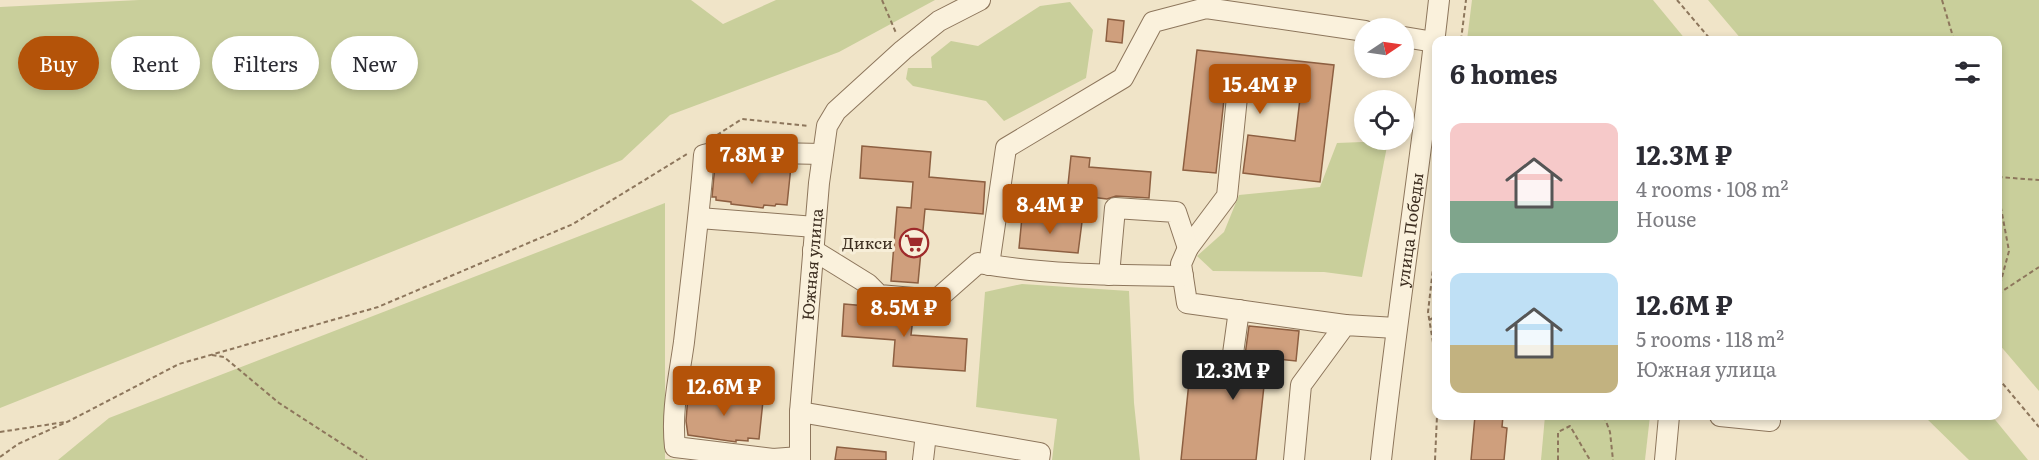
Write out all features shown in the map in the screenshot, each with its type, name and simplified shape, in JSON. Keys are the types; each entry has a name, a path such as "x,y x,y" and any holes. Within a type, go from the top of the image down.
{"street":[{"name":"Южная улица","path":"800,459 800,412 813,250 822,154 827,126 836,111 903,50 939,21 980,0"},
{"name":"улица Победы","path":"1435,36 1439,0"},
{"path":"989,265 1006,148 1124,78 1153,22 1206,8 1354,29"},
{"path":"1414,39 1432,42"},
{"name":"улица Победы","path":"1381,460 1432,57"},
{"path":"1237,98 1227,196 1188,248 1181,264 1187,303 1345,325 1396,328"},
{"path":"800,459 773,459 675,447 674,404 699,218 704,155 716,152 822,154"},
{"path":"1109,275 1115,208 1176,212 1188,248"},
{"path":"699,218 815,226"},
{"path":"813,250 868,284 879,295 936,300 978,263 1109,275 1183,276"},
{"path":"1231,368 1239,310"},
{"path":"1294,460 1301,385 1345,325"},
{"path":"800,412 1040,453 1040,460"},
{"path":"1665,460 1670,420"},
{"path":"1760,420 1770,421"},
{"path":"923,460 926,434"}],"path":[{"path":"882,0 903,50"},
{"path":"1462,36 1466,0"},
{"path":"1677,0 1708,36"},
{"path":"1942,0 1953,36"},
{"path":"712,138 742,119 794,126 827,126"},
{"path":"0,457 18,444 69,422 179,364 378,307 573,224 693,150"},
{"path":"2002,177 2039,180"},
{"path":"2002,213 2009,251 2002,278"},
{"path":"2002,290 2039,267"},
{"path":"1432,277 1428,312 1432,338"},
{"path":"211,355 224,357 279,403 367,460"},
{"path":"2002,383 2039,427"},
{"path":"1435,460 1437,420"},
{"path":"1606,420 1610,432 1613,460"},
{"path":"0,432 69,422"},
{"path":"1558,460 1558,432 1570,426 1590,460"}],"green space":[{"path":"139,0 691,0 723,24 776,0 935,0 839,52 670,115 622,160 0,408 0,7"},
{"path":"1472,0 1653,0 1683,36 1468,36"},
{"path":"1708,0 2039,0 2039,391 2002,348 2002,36 1739,36"},
{"path":"1070,2 1093,30 1086,78 1004,121 986,101 913,86 906,79 908,68 932,68 931,57 951,41 978,46 1040,6"},
{"path":"1354,142 1354,150 1386,150 1362,277 1324,272 1213,271 1197,256 1224,232 1239,195 1320,187 1337,143"},
{"path":"665,203 665,459 683,460 58,460 109,418"},
{"path":"1022,284 1129,291 1134,403 1140,460 1052,460 1057,419 976,407 985,292"},
{"path":"1545,420 1650,420 1645,460 1541,460"},
{"path":"1928,420 1995,420 2028,460 1969,460"}],"building":[{"path":"1108,19 1124,21 1122,43 1106,41"},
{"path":"1197,50 1334,65 1320,182 1243,173 1248,135 1295,141 1301,90 1226,81 1216,173 1183,170"},
{"path":"862,146 931,152 929,177 985,182 983,214 925,209 918,283 891,281 897,207 911,208 913,182 860,178"},
{"path":"1071,156 1090,158 1089,167 1151,172 1149,198 1116,196 1107,199 1067,194"},
{"path":"715,165 791,166 787,205 764,205 763,208 716,200 716,197 712,197"},
{"path":"1022,217 1082,222 1078,253 1019,248"},
{"path":"844,304 914,310 911,335 967,339 965,371 893,366 895,340 842,336"},
{"path":"1249,326 1299,331 1296,361 1267,358 1256,460 1181,460 1190,372 1222,375 1230,380 1240,376 1243,370"},
{"path":"693,391 755,397 754,400 763,401 759,439 748,438 748,441 736,440 736,442 688,435 686,421 688,393 693,394"},
{"path":"1475,420 1503,420 1502,427 1507,428 1504,460 1471,460"},
{"path":"837,447 886,452 886,460 835,460"}],"place":[{"name":"Дикси","path":"914,243"}]}
